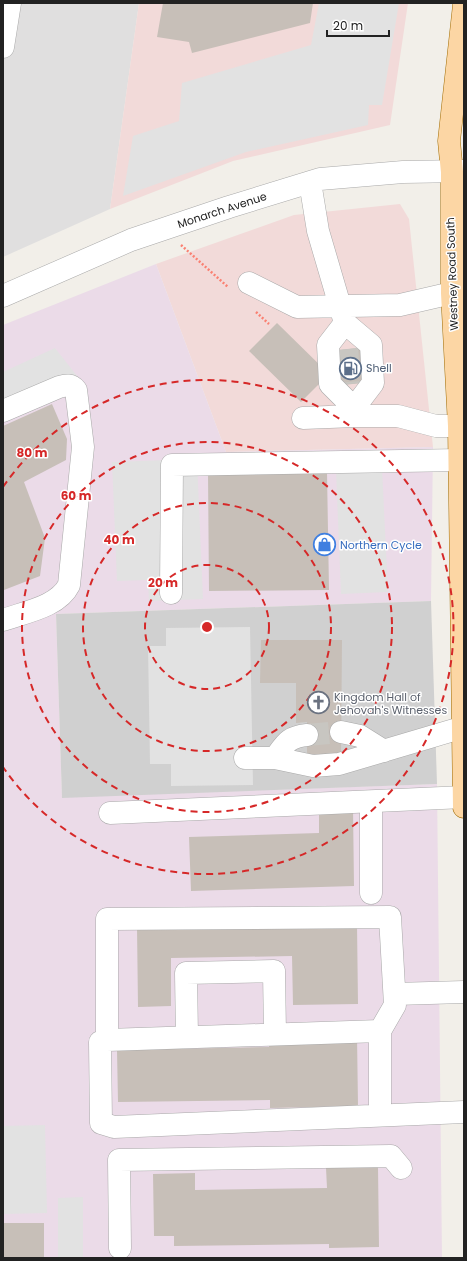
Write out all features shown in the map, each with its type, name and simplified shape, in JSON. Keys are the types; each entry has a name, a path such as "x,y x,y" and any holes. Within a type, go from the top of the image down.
{"main road":[{"name":"Westney Road South","path":"464,5 449,141 458,171 452,293 460,426 464,807"}],"street":[{"path":"3,47 10,3"},
{"name":"Monarch Avenue","path":"5,290 131,240 320,179 403,172 458,171"},
{"path":"310,182 318,231 343,315 347,349"},
{"path":"241,287 297,307 343,315 400,305 452,293"},
{"path":"343,315 371,345 373,383 354,412"},
{"path":"343,315 328,344 330,384 354,412"},
{"path":"350,384 354,412"},
{"path":"3,410 59,387 67,385 73,386 76,390 83,447 69,586 64,594 49,604 3,620"},
{"path":"303,418 354,412 398,416 436,426 460,426"},
{"path":"171,593 172,465 460,460"},
{"path":"245,758 275,758 313,766 339,764 464,727"},
{"path":"341,732 360,736 384,751"},
{"path":"275,758 287,740 298,736 307,735"},
{"path":"110,813 464,797"},
{"path":"371,802 371,893"},
{"path":"107,1040 107,919 390,917 395,1005 380,1031 380,1115"},
{"path":"187,1037 186,973 274,971 275,1034"},
{"path":"395,994 464,992"},
{"path":"380,1031 107,1040 100,1042 101,1123 114,1127 464,1112"},
{"path":"120,1248 119,1160 391,1156 401,1168"}],"path":[{"path":"164,229 241,287"},
{"path":"251,308 269,324"}],"shaded area":[{"path":"3,3 139,3 110,209 3,257"},
{"path":"139,3 408,3 390,125 233,161 110,209"},
{"path":"319,3 399,3 382,105 369,105 368,125 246,152 123,196 133,136 179,121 182,83 311,45"},
{"path":"400,204 409,219 433,447 226,452 156,264 294,215"},
{"path":"156,264 226,452 433,447 431,601 56,614 62,797 437,784 442,1258 3,1258 3,325"},
{"path":"55,348 85,386 3,421 3,372"},
{"path":"197,459 203,599 149,601 148,580 117,581 112,462"},
{"path":"382,468 388,592 341,594 336,470"},
{"path":"431,601 437,784 62,798 56,614"},
{"path":"250,627 253,785 171,786 171,764 150,764 148,646 166,646 166,628"},
{"path":"45,1125 47,1213 3,1214 3,1126"},
{"path":"83,1197 83,1258 58,1258 58,1198"}],"building":[{"path":"163,3 313,3 310,23 192,53 189,42 157,37"},
{"path":"277,323 329,374 301,402 249,351"},
{"path":"366,347 370,382 335,386 332,351"},
{"path":"52,404 67,439 66,460 24,482 45,538 40,576 4,590 3,426"},
{"path":"327,472 329,590 209,591 208,473"},
{"name":"Kingdom Hall of Jehovah's Witnesses","path":"261,640 342,640 341,756 307,756 307,722 296,723 296,683 260,683"},
{"path":"353,808 354,886 191,891 189,837 319,833 319,810"},
{"path":"357,924 358,1004 293,1005 292,956 171,958 171,1006 138,1007 137,927"},
{"path":"357,1036 358,1106 270,1108 270,1100 118,1102 117,1050 269,1047 269,1037"},
{"path":"378,1167 379,1247 329,1248 329,1244 174,1246 174,1236 154,1236 153,1174 195,1173 195,1190 327,1188 326,1168"},
{"path":"3,1223 44,1223 44,1258 3,1258"}],"tunnel":[{"path":"347,349 350,384"},
{"path":"307,735 341,732"}],"place":[{"name":"Shell","path":"351,368"},
{"name":"Northern Cycle","path":"324,545"},
{"name":"Kingdom Hall of Jehovah's Witnesses","path":"319,703"}]}
